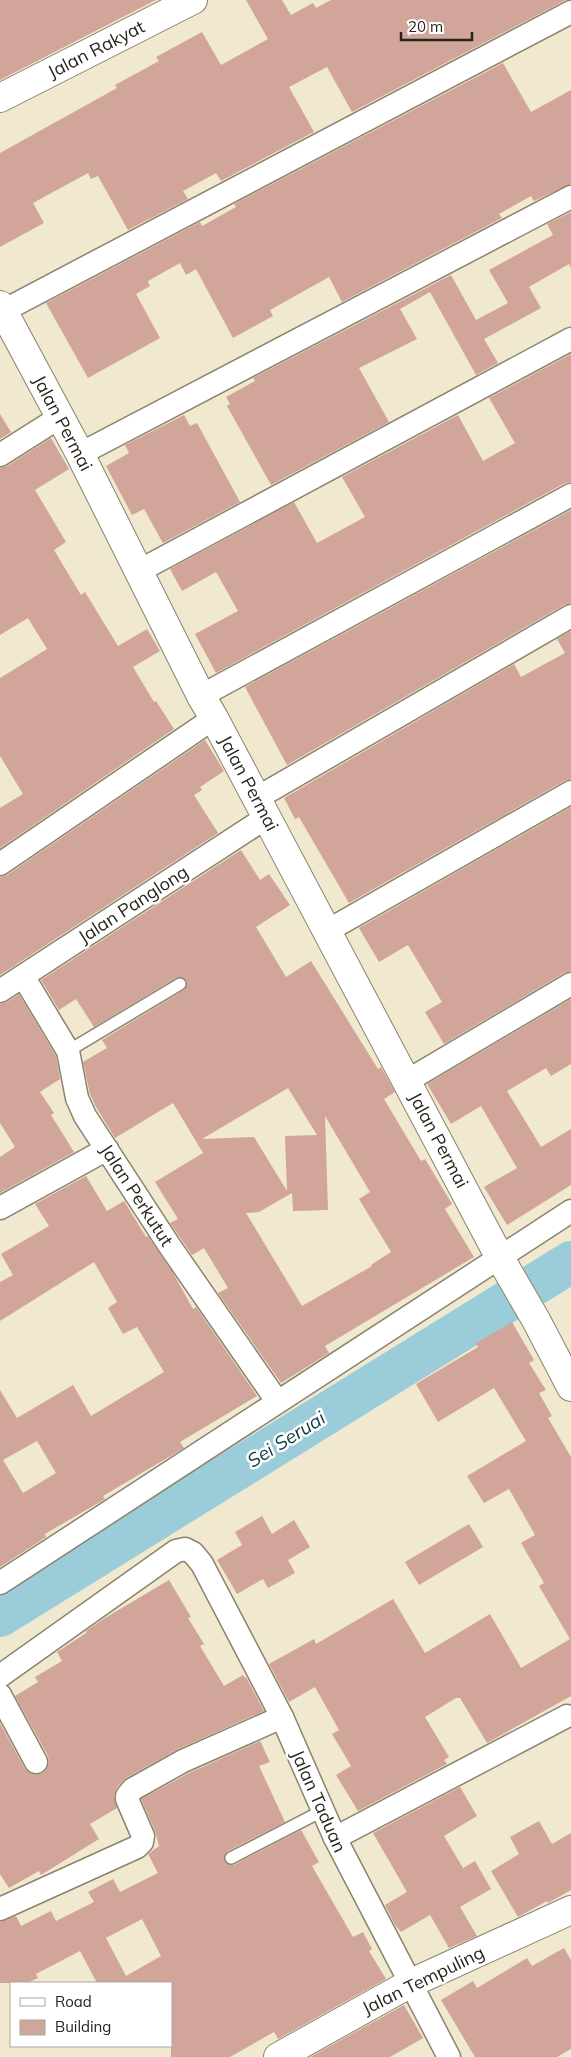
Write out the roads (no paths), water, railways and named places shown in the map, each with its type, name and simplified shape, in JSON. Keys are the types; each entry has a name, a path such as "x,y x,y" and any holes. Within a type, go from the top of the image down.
{"street":[{"name":"Jalan Rakyat","path":"0,98 193,0"},
{"path":"2,308 571,12"},
{"path":"80,454 571,197"},
{"name":"Jalan Permai","path":"2,308 80,454 208,707 501,1260 536,1320 571,1388"},
{"path":"139,571 571,340"},
{"path":"0,455 60,417"},
{"path":"0,864 208,707 571,495"},
{"name":"Jalan Panglong","path":"0,991 262,808 571,616"},
{"path":"327,931 571,792"},
{"name":"Jalan Perkutut","path":"23,976 68,1051 77,1098 85,1116 169,1245 277,1401"},
{"path":"407,1081 571,984"},
{"path":"0,1208 107,1150"},
{"path":"0,1583 277,1401 501,1260 571,1211"},
{"name":"Jalan Taduan","path":"0,1676 176,1551 185,1549 192,1553 202,1564 282,1717 335,1838 409,1984 449,2057"},
{"path":"0,1694 36,1762"},
{"path":"335,1838 567,1716"},
{"path":"0,1910 136,1847 142,1842 143,1836 127,1800 127,1796 133,1789 183,1761 282,1717"},
{"name":"Jalan Tempuling","path":"278,2057 409,1984 571,1910"}],"lane":[{"path":"68,1051 180,984"},
{"path":"231,1858 322,1811"}],"waterway":[{"name":"Sei Seruai","path":"0,1616 571,1262"}]}
